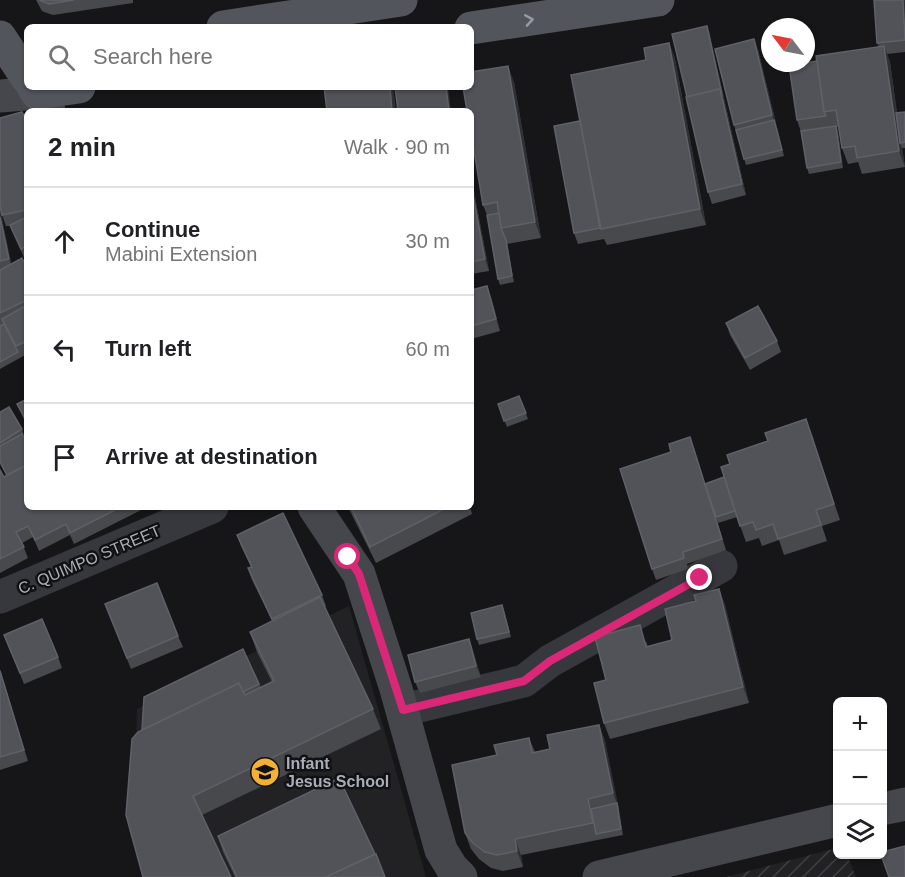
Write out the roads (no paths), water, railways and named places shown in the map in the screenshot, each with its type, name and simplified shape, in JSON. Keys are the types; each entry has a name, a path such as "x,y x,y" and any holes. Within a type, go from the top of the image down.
{"main road":[{"path":"243,24 401,0"},
{"path":"474,28 658,0"}],"street":[{"path":"0,96 24,75"},
{"name":"C. QUIMPO STREET","path":"0,597 205,510"},
{"path":"316,510 359,574 403,710 441,850 452,868 461,877"},
{"path":"403,710 524,681 550,661 721,566"},
{"path":"887,808 905,804"},
{"path":"599,877 833,821"}],"place":[{"name":"Infant Jesus School","path":"265,772"}]}
